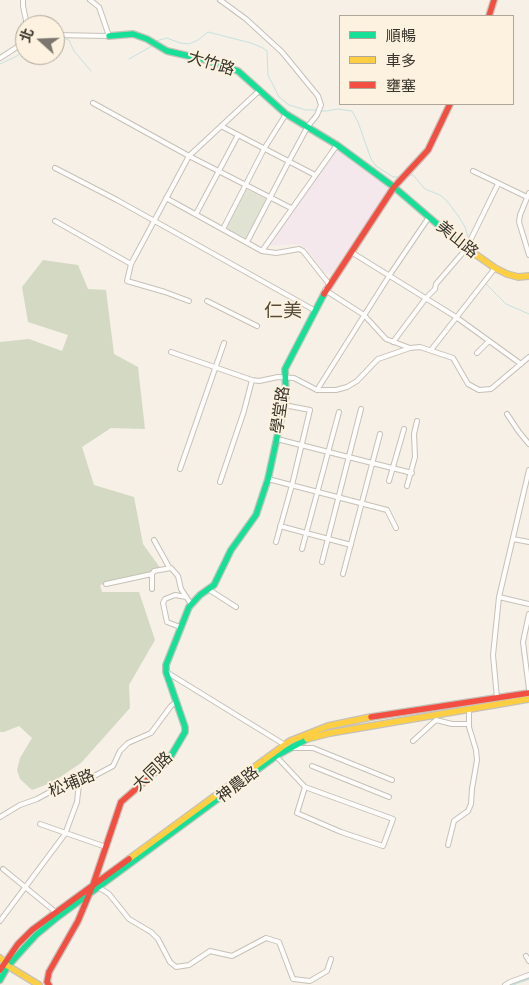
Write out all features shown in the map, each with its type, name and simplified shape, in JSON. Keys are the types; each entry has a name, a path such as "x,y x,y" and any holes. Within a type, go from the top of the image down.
{"street":[{"path":"23,0 25,15"},
{"path":"90,0 99,7 109,36"},
{"path":"220,0 246,19 282,52 318,96 321,105 317,115 308,126 288,161 247,242"},
{"path":"490,15 494,0"},
{"name":"大竹路","path":"65,35 109,36 133,34 167,52 231,68 243,75 286,114 337,145 394,186"},
{"path":"0,58 15,48"},
{"path":"189,301 127,281 131,264 189,156 260,90"},
{"path":"93,103 219,172 292,208"},
{"name":"學堂路","path":"208,589 218,579 224,564 253,520 268,479 286,396 285,368 288,361 327,287 394,186 428,150 450,105"},
{"path":"223,229 264,149 286,114"},
{"path":"222,126 315,175"},
{"path":"196,214 238,135"},
{"path":"262,251 337,145"},
{"path":"55,168 314,310"},
{"path":"472,171 498,184 528,195 519,222 529,255"},
{"path":"393,342 435,289 436,284 466,249 498,184"},
{"name":"美山路","path":"394,186 466,249 495,268 518,277 529,276"},
{"path":"166,198 262,251 276,253 299,249 303,251 327,287 364,315 386,339 410,348"},
{"path":"317,390 389,276 429,217"},
{"path":"56,221 131,264"},
{"path":"350,252 456,317 521,364"},
{"path":"431,350 495,268"},
{"path":"207,301 257,326"},
{"path":"477,353 489,341"},
{"path":"180,470 224,343"},
{"path":"171,352 252,380 294,378 317,390 336,390 348,387 358,381 378,360 410,348 420,347 453,358 468,384 479,390 491,389 529,358"},
{"path":"220,482 244,411 252,380"},
{"path":"276,542 310,410 284,404"},
{"path":"322,562 361,409"},
{"path":"302,549 340,412"},
{"path":"507,414 518,432 529,444"},
{"path":"407,486 415,457 414,434 417,421"},
{"path":"389,481 404,429"},
{"path":"343,574 380,434"},
{"path":"277,439 412,473"},
{"path":"498,702 493,655 499,597 529,470"},
{"path":"268,479 387,510 396,528"},
{"path":"280,526 351,545"},
{"path":"513,538 529,542"},
{"path":"154,540 169,567 178,576 181,589 191,604"},
{"path":"106,584 152,574 154,571 169,567"},
{"path":"152,574 152,588"},
{"path":"236,608 208,589 191,604 166,665 166,672 287,746 313,748 392,780"},
{"path":"180,627 167,622 164,603 166,599 175,595 186,597"},
{"path":"499,597 529,604"},
{"path":"529,614 523,642 529,689"},
{"name":"大同路","path":"96,887 115,816 121,802 171,758 180,742 185,727 166,672"},
{"name":"神農路","path":"287,746 330,733 469,709 529,694"},
{"name":"神農路","path":"0,970 4,962 36,935 57,913 96,887 275,754 307,733 328,726 387,713 529,699"},
{"name":"松埔路","path":"0,817 20,805 37,799 59,787 79,784 113,766 120,751 128,744 151,733 171,706 177,701"},
{"path":"448,845 454,821 468,811 470,806 477,760 469,724 469,709"},
{"path":"413,741 436,720 452,724 469,724"},
{"path":"275,754 305,787 393,820 383,846 341,832 297,813 305,787"},
{"path":"312,766 389,797"},
{"path":"0,921 65,834 77,802 79,784"},
{"path":"40,824 106,847"},
{"path":"3,869 57,913"},
{"path":"96,887 108,894 129,919 154,935 170,962 176,967 189,965 210,950 232,956 266,938 279,942 293,979 310,981 327,970 331,959"},
{"name":"神農路","path":"57,913 88,896 96,887"},
{"path":"48,985 49,972 78,921 88,896"},
{"path":"526,956 529,961"},
{"path":"4,962 39,985"},
{"name":"神農路","path":"0,980 4,962"},
{"path":"505,985 529,976"}],"shaded area":[{"path":"337,149 364,167 389,188 331,275 324,272 305,247 295,244 267,246"}],"green space":[{"path":"246,189 266,199 246,238 226,228"},
{"path":"43,260 78,265 88,289 106,290 114,354 138,367 145,429 111,428 82,447 94,485 134,497 143,544 161,569 100,585 102,592 139,592 155,640 129,685 130,708 81,763 53,782 32,790 20,779 17,770 20,758 32,738 19,726 0,732 0,342 29,339 62,351 68,335 28,322 22,287"}],"waterway":[{"path":"156,41 167,38 189,44 208,32 263,48 267,51 268,75 279,97 289,105 306,110 316,110"},
{"path":"65,39 69,40 74,51 91,71"},
{"path":"129,59 152,46"},
{"path":"0,64 15,57"},
{"path":"320,111 337,109 352,111 358,122 371,159 376,166 393,177 398,177"},
{"path":"409,175 413,175 425,189 440,195 447,201 465,227 468,237"},
{"path":"486,284 506,304 529,314"},
{"path":"512,985 529,978"}],"traffic: fast":[{"path":"109,36 133,34 147,39 167,51 202,59 238,71 286,114 337,145 394,187 458,242"},
{"path":"168,761 185,732 185,727 166,672 166,665 189,607 200,595 214,585 231,550 256,515 268,479 286,396 285,369 324,294"},
{"path":"0,980 8,966 24,948 59,916 276,756 307,739"}],"traffic: slow":[{"path":"458,242 495,268 507,274 518,277 529,276"},
{"path":"307,739 330,733 529,699"},
{"path":"129,859 290,741 328,726 371,717"},
{"path":"0,958 8,966 39,985"}],"traffic: jam":[{"path":"489,15 494,0"},
{"path":"324,294 394,187 428,150 450,105"},
{"path":"371,717 529,693"},
{"path":"49,985 47,982 49,972 78,921 93,885 121,802 168,761"},
{"path":"0,970 18,944 32,930 129,859"}],"district":[{"name":"仁美","path":"283,312"}]}
